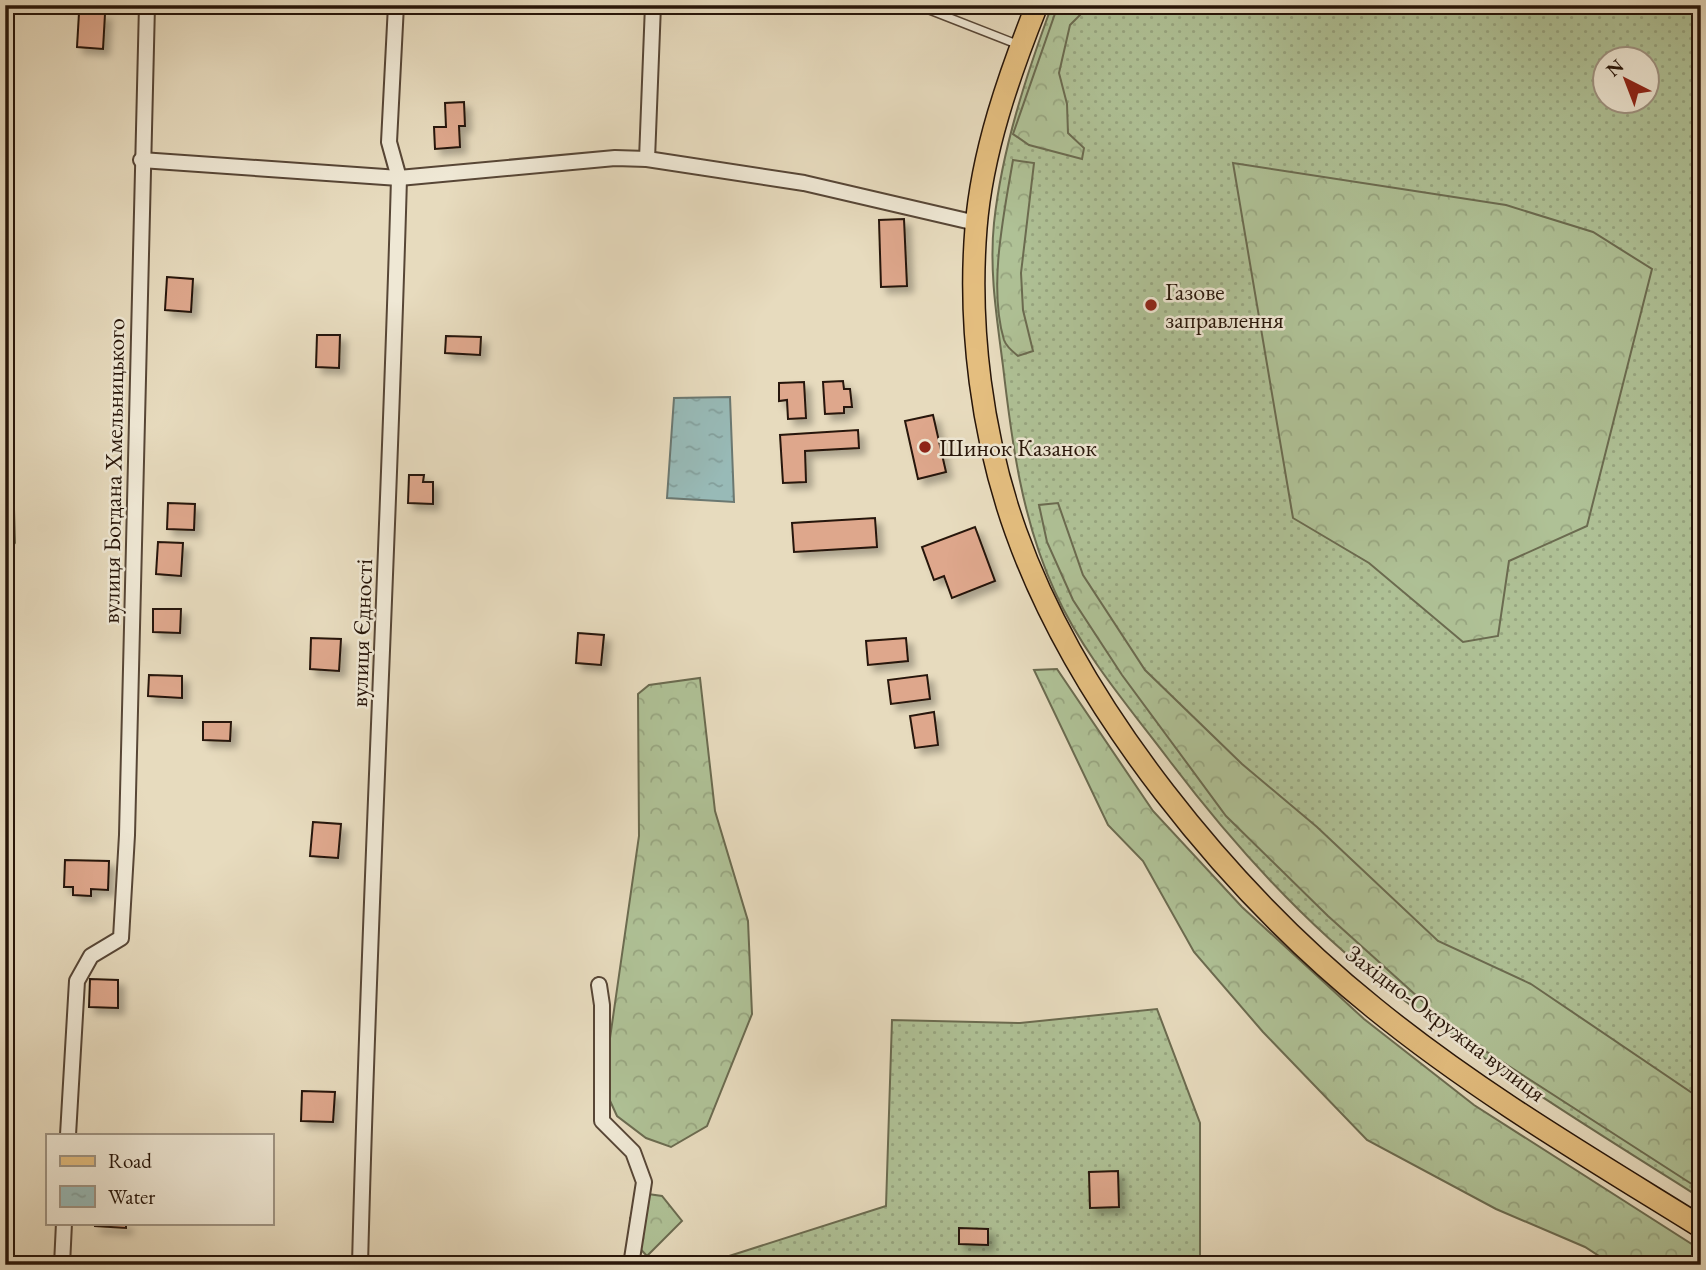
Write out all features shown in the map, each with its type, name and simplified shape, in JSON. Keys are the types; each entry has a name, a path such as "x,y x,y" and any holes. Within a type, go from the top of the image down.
{"main road":[{"name":"Західно-Окружна вулиця","path":"1037,5 1021,45 988,150 976,223 975,320 996,469 1017,534 1048,603 1086,676 1170,798 1261,903 1374,1008 1503,1104 1701,1227"}],"street":[{"name":"вулиця Богдана Хмельницького","path":"68,1134 77,981 91,956 121,938 127,835 141,160 147,5"},
{"name":"вулиця Єдності","path":"360,1265 368,961 391,450 399,178 389,142 396,5"},
{"path":"647,159 653,5"},
{"path":"141,160 399,178 615,158 647,159 804,183 976,223"},
{"path":"599,985 602,1005 602,1121 633,1152 644,1182 631,1265"},
{"path":"62,1265 64,1224"}],"lane":[{"path":"894,5 928,9 1021,45"}],"green space":[{"path":"1052,5 1701,5 1701,1198 1464,1044 1388,988 1328,938 1271,882 1218,822 1079,637 1055,592 1026,509 1006,395 996,313 993,277 994,223 1003,168 1024,86"},
{"path":"1058,5 1090,5 1070,25 1059,73 1067,104 1068,133 1084,148 1082,159 1029,145 1013,134"},
{"path":"1013,160 1034,163 1021,273 1023,310 1033,351 1018,356 1004,340 997,297 999,250"},
{"path":"1233,163 1506,205 1593,232 1652,269 1587,526 1509,561 1498,636 1463,642 1369,563 1293,518"},
{"path":"5,368 10,374 15,543 5,555"},
{"path":"1058,503 1083,575 1145,670 1242,764 1317,827 1438,941 1531,984 1701,1099 1701,1190 1459,1034 1328,916 1226,816 1122,675 1073,600 1047,542 1039,505"},
{"path":"1057,669 1153,811 1242,907 1364,1019 1474,1105 1701,1250 1701,1265 1613,1265 1585,1247 1496,1209 1367,1140 1263,1032 1194,952 1143,861 1108,825 1034,670"},
{"path":"700,678 715,811 748,921 752,1014 707,1126 671,1147 646,1138 617,1116 606,1092 608,1052 639,836 638,694 649,685"},
{"path":"1157,1009 1200,1123 1200,1265 701,1265 886,1206 892,1020 1020,1023"},
{"path":"648,1194 662,1196 682,1221 647,1256 631,1239 630,1218"}],"water":[{"path":"730,397 734,502 667,498 674,398"}],"building":[{"path":"79,13 105,14 103,49 77,47"},
{"path":"464,102 465,126 459,126 460,147 435,149 434,127 446,127 445,103"},
{"path":"904,219 907,286 881,287 879,220"},
{"path":"167,277 193,279 191,312 165,310"},
{"path":"317,335 340,335 339,368 316,367"},
{"path":"446,336 481,337 480,355 445,353"},
{"path":"843,381 844,389 850,389 852,407 844,407 844,413 825,414 823,382"},
{"path":"804,382 806,418 788,419 787,400 779,401 779,383"},
{"path":"933,415 946,472 918,479 905,421"},
{"path":"858,430 859,448 805,451 806,482 783,483 780,435"},
{"path":"409,475 424,475 423,482 433,482 433,504 408,503"},
{"path":"168,503 195,504 194,530 167,529"},
{"path":"875,518 877,547 794,552 792,523"},
{"path":"975,527 995,581 952,598 944,576 934,580 922,547"},
{"path":"158,542 183,543 181,576 156,574"},
{"path":"153,609 181,609 180,633 153,632"},
{"path":"578,633 604,635 601,665 576,663"},
{"path":"311,638 341,639 339,671 310,669"},
{"path":"906,638 908,661 868,665 866,641"},
{"path":"149,675 182,676 182,698 148,696"},
{"path":"927,675 930,699 891,704 888,680"},
{"path":"934,712 938,745 915,748 910,716"},
{"path":"203,722 231,722 230,741 203,740"},
{"path":"313,822 341,824 338,858 310,856"},
{"path":"65,860 109,861 108,890 91,889 91,896 73,895 73,887 64,887"},
{"path":"90,979 118,980 118,1008 89,1007"},
{"path":"302,1091 335,1092 333,1122 301,1121"},
{"path":"1118,1171 1119,1207 1090,1208 1089,1172"},
{"path":"126,1224 126,1228 95,1226"},
{"path":"959,1228 988,1229 988,1245 959,1244"}],"place":[{"name":"Газове заправлення","path":"1151,305"},
{"name":"Шинок Казанок","path":"925,447"}]}
